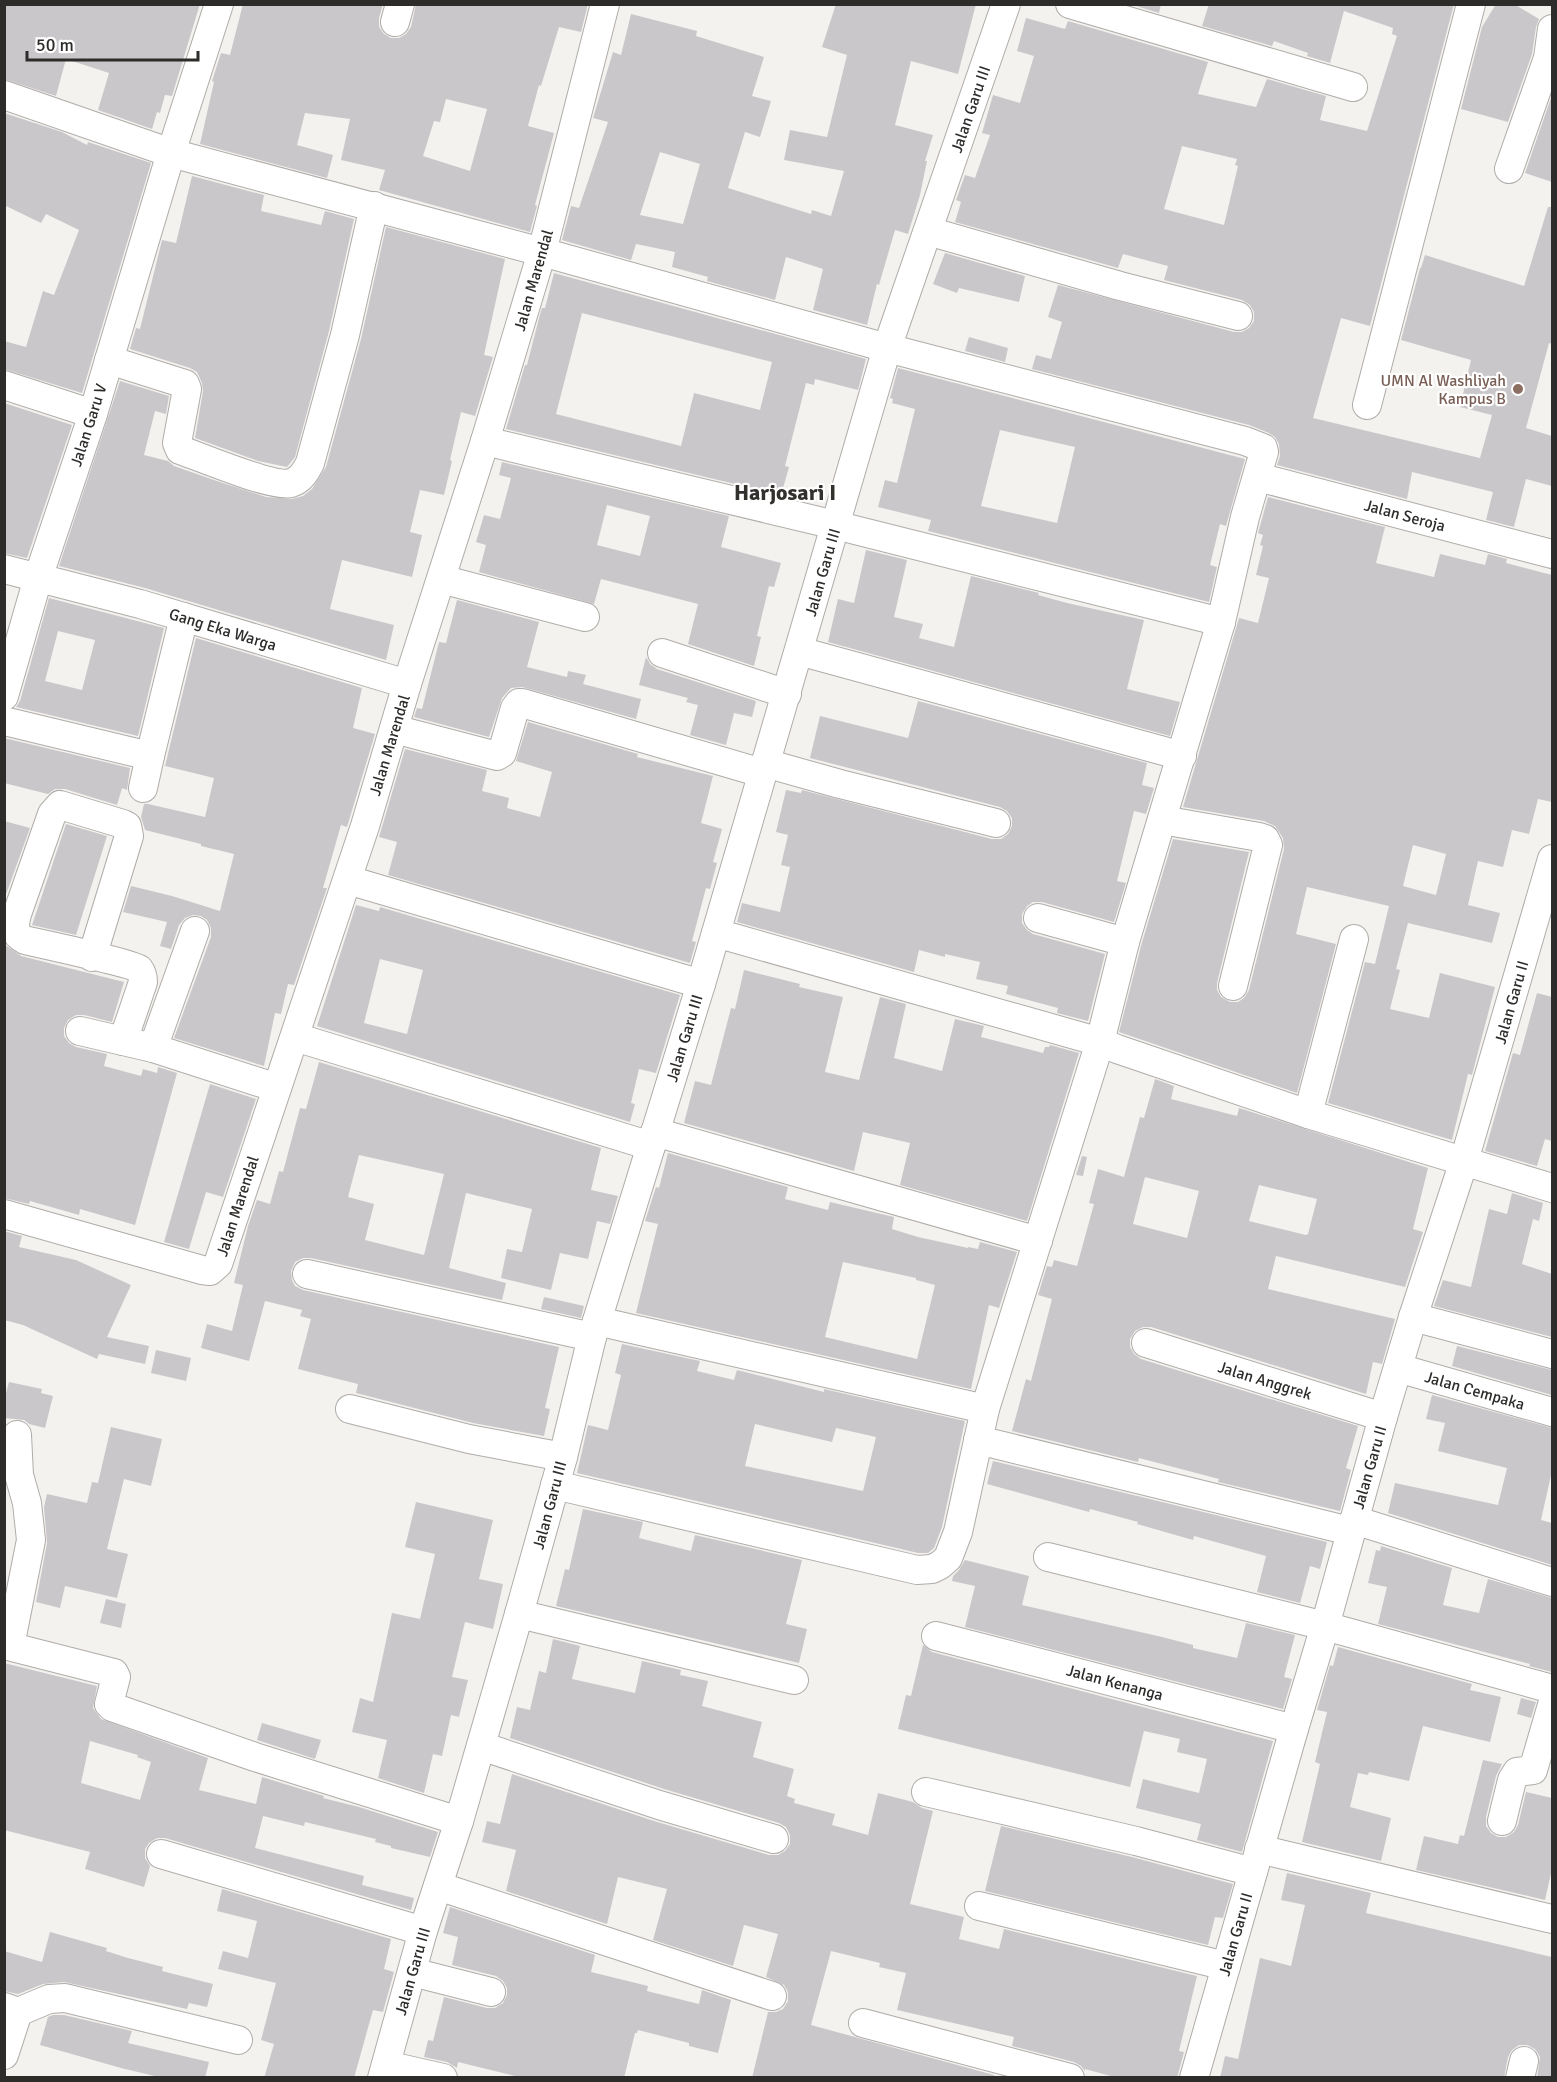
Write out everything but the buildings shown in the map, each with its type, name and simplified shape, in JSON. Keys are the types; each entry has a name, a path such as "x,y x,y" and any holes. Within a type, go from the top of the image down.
{"street":[{"name":"Jalan Garu V","path":"4,696 38,578 93,414 171,153 219,4"},
{"name":"Jalan Marendal","path":"4,1214 210,1271 218,1264 348,880 407,684 485,441 542,252 605,4"},
{"name":"Jalan Garu III","path":"384,2071 423,1931 459,1821 519,1614 563,1456 595,1329 716,933 887,348 1006,4"},
{"path":"1070,4 1353,87"},
{"path":"1367,405 1471,4"},
{"path":"1509,169 1548,58 1552,29"},
{"path":"4,95 171,153 1263,448 1264,453 1245,517 1221,622 1125,942 1100,1042 985,1409 958,1532 948,1558 940,1565 926,1571 917,1570 555,1485"},
{"path":"109,360 185,384 187,389 177,442 180,450 274,482 292,483 299,479 306,471 313,452 345,335 374,206"},
{"path":"928,231 1120,286 1238,316"},
{"path":"4,385 93,414"},
{"path":"485,441 835,525 1221,622"},
{"name":"Jalan Seroja","path":"1258,477 1552,554"},
{"name":"Gang Eka Warga","path":"4,569 184,617 407,684"},
{"path":"441,579 585,616"},
{"path":"143,788 184,617"},
{"path":"799,651 1182,756"},
{"path":"662,653 787,694"},
{"path":"394,729 497,756 502,753 515,708 522,703 763,768 840,784 996,823"},
{"path":"4,721 150,756"},
{"path":"92,957 129,836 127,826 60,805 54,810 17,914 9,927 25,940 92,957 130,965 138,968 143,982 123,1041"},
{"path":"1162,820 1259,837 1265,839 1268,845 1233,986"},
{"name":"Jalan Garu II","path":"1194,2078 1383,1417 1464,1161 1552,859"},
{"path":"348,880 700,984"},
{"path":"1038,918 1125,942"},
{"path":"153,1048 195,931"},
{"path":"716,933 1100,1042 1308,1114 1552,1188"},
{"path":"1308,1114 1354,939"},
{"path":"80,1031 153,1048 277,1088"},
{"path":"295,1037 653,1139 1038,1240"},
{"path":"307,1274 595,1329 985,1409"},
{"path":"1413,1317 1552,1354"},
{"name":"Jalan Anggrek","path":"1146,1343 1383,1417"},
{"name":"Jalan Cempaka","path":"1398,1368 1552,1412"},
{"path":"350,1409 469,1439 563,1456"},
{"path":"17,1435 20,1475 27,1503 31,1540 7,1646 114,1673 116,1677 109,1704 112,1707 255,1757 459,1821"},
{"path":"978,1440 1352,1525 1552,1582"},
{"path":"1048,1557 1325,1626 1552,1689"},
{"path":"519,1614 794,1680"},
{"name":"Jalan Kenanga","path":"936,1636 1294,1729"},
{"path":"1502,1821 1512,1779 1517,1772 1543,1773 1552,1705"},
{"path":"481,1746 659,1805 774,1839"},
{"path":"926,1792 1136,1841 1256,1861 1552,1919"},
{"path":"160,1854 423,1931"},
{"path":"438,1886 772,1996"},
{"path":"979,1906 1226,1966"},
{"path":"412,1972 491,1992"},
{"path":"4,2055 11,2010 49,1999 65,1998 238,2040"},
{"path":"863,2023 1070,2078"},
{"path":"384,2071 443,2078"}],"place":[{"name":"UMN Al Washliyah Kampus B","path":"1518,389"}],"district":[{"name":"Harjosari I","path":"785,492"}]}
